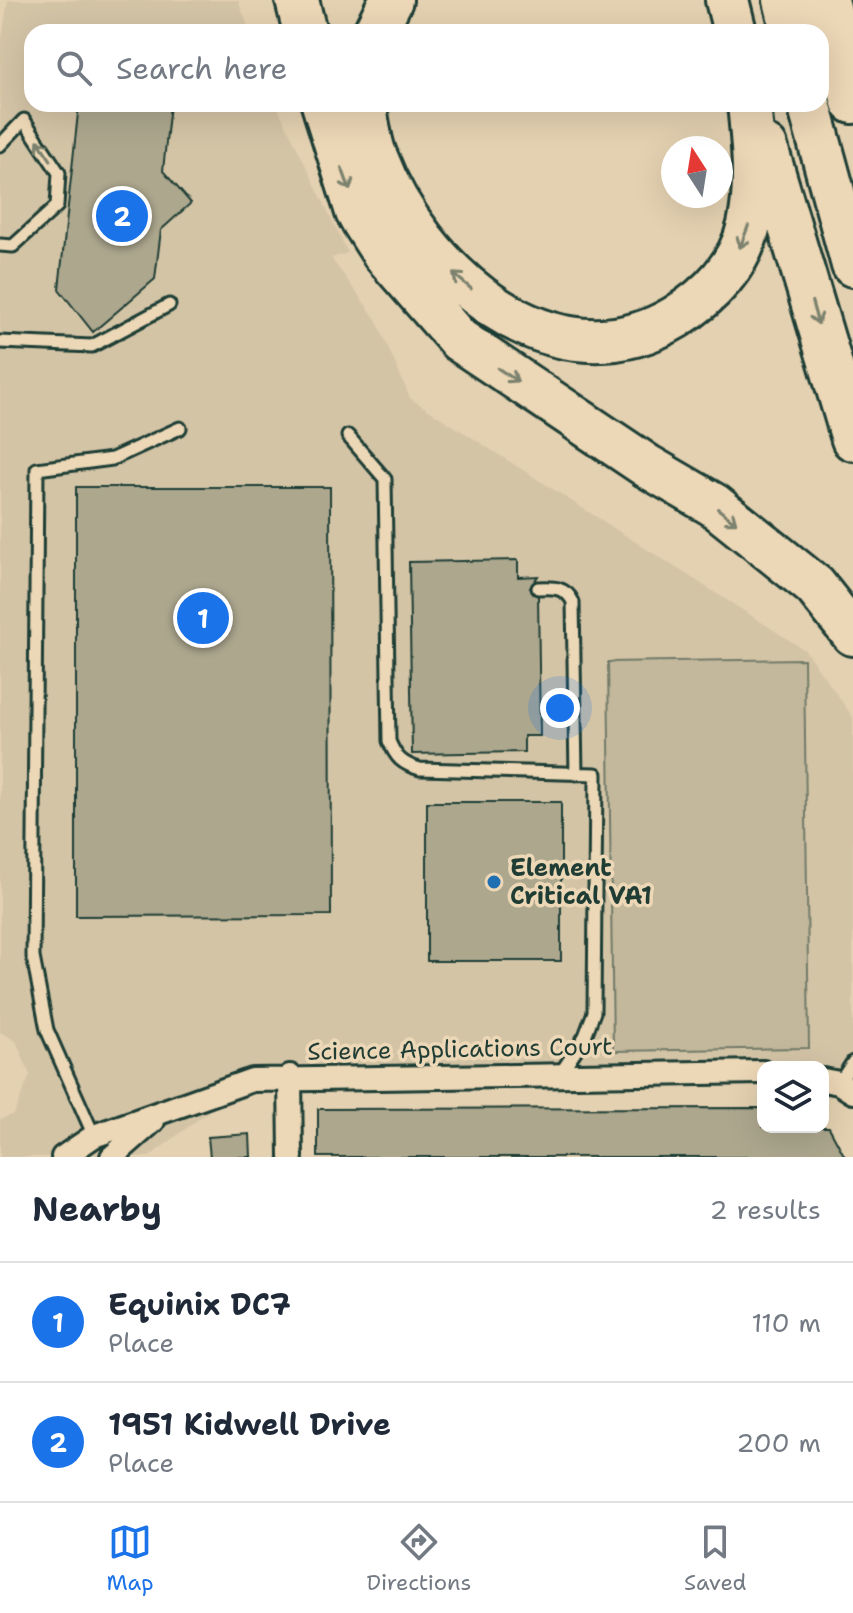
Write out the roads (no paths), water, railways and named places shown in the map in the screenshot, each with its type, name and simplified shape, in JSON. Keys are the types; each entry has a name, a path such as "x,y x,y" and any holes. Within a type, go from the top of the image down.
{"highway":[{"path":"297,0 303,24"},
{"path":"379,24 391,0"},
{"path":"727,0 733,24"},
{"path":"785,0 791,24"},
{"path":"827,0 853,102"},
{"path":"326,112 357,212 383,253 459,340 647,466 714,505 815,586 853,634"},
{"path":"366,112 374,155 394,198 428,247 452,273 521,326 557,338 604,342 658,328 704,300 734,262 749,227 753,194 752,112"},
{"path":"754,112 853,439"},
{"path":"811,112 853,265"}],"street":[{"name":"Science Applications Court","path":"63,1157 94,1136 252,1080 290,1076 757,1072"},
{"path":"290,1076 291,1157"},
{"name":"Science Applications Court","path":"112,1157 164,1112"}],"lane":[{"path":"0,145 24,120 59,173 57,206 13,246 0,245"},
{"path":"0,342 92,346 169,305"},
{"path":"94,1136 47,1030 33,957 37,469 112,459 180,428"},
{"path":"348,436 385,479 389,741 395,755 404,765 420,769 596,774 594,1012 585,1036 560,1074"},
{"path":"538,588 556,587 570,595 573,602 576,774"},
{"path":"838,1085 853,1062"}],"place":[{"name":"1951 Kidwell Drive","path":"122,216"},
{"name":"Equinix DC7","path":"203,618"},
{"name":"Element Critical VA1","path":"494,882"}]}
